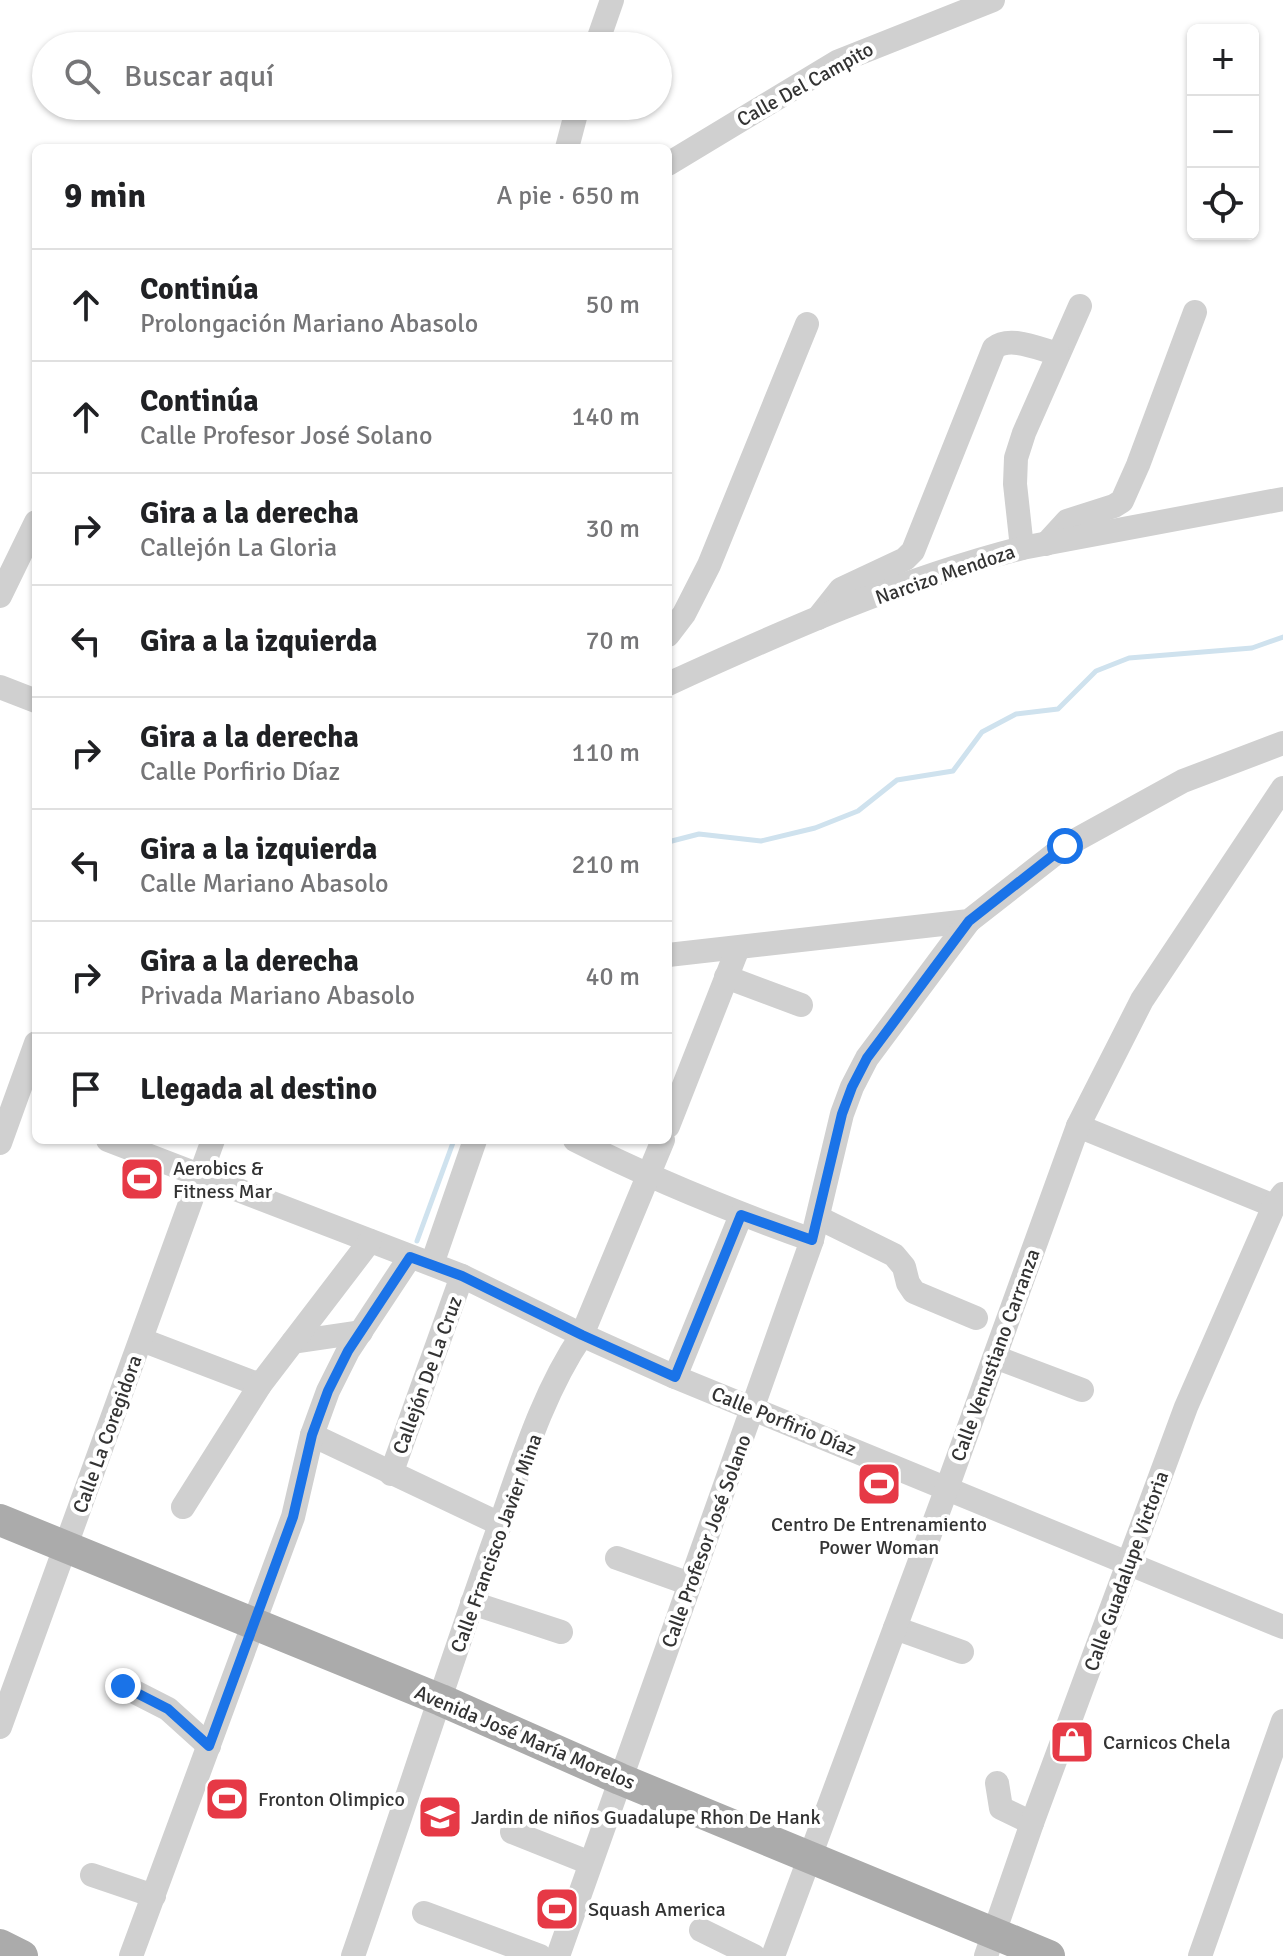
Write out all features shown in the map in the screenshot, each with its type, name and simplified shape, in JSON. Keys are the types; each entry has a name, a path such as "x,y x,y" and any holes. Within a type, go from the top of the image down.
{"main road":[{"name":"Avenida José María Morelos","path":"0,1520 441,1700 620,1779 741,1827 990,1945 1049,1956"},
{"path":"0,1945 22,1956"}],"street":[{"path":"601,32 612,0"},
{"name":"Calle Del Campito","path":"672,162 837,62 993,0"},
{"path":"568,144 574,120"},
{"path":"1080,306 1016,458 1015,484 1034,546 1067,521 1122,501 1195,312"},
{"path":"672,630 684,614 709,565 807,324"},
{"path":"817,620 841,589 905,559 913,551 994,348 1001,342 1011,342 1058,354"},
{"name":"Narcizo Mendoza","path":"672,682 920,579 1034,546 1283,499"},
{"path":"0,596 32,529"},
{"path":"0,687 32,699"},
{"name":"Calle Profesor José Solano","path":"558,1956 816,1229 842,1114 867,1058 969,921 1065,846 1183,781 1283,743"},
{"name":"Calle Venustiano Carranza","path":"773,1956 1078,1126 1142,1000 1283,788"},
{"path":"672,955 969,921"},
{"path":"672,1116 738,948"},
{"path":"726,977 801,1005"},
{"path":"0,1143 17,1105 32,1056"},
{"path":"1078,1126 1278,1200"},
{"name":"Calle Porfirio Díaz","path":"119,1144 462,1276 675,1377 1283,1627"},
{"name":"Calle La Coregidora","path":"0,1727 212,1144"},
{"path":"131,1956 293,1517 312,1435 328,1391 361,1332 421,1260 473,1144"},
{"path":"583,1144 648,1177 741,1215 816,1229 894,1255 904,1267 914,1292 976,1318"},
{"name":"Calle Francisco Javier Mina","path":"353,1956 500,1524 556,1377 582,1335 661,1144"},
{"name":"Calle Guadalupe Victoria","path":"990,1945 1032,1823 1207,1355 1278,1200"},
{"path":"675,1377 741,1215"},
{"path":"183,1507 260,1385 370,1241"},
{"name":"Callejón De La Cruz","path":"391,1474 462,1276"},
{"path":"293,1342 361,1332"},
{"path":"142,1340 260,1385"},
{"path":"995,1357 1082,1390"},
{"path":"312,1435 500,1524"},
{"path":"617,1558 690,1584"},
{"path":"472,1603 561,1632"},
{"path":"895,1628 962,1652"},
{"path":"123,1686 168,1709 209,1746"},
{"path":"1200,1956 1283,1721"},
{"path":"997,1783 1001,1808 1032,1823"},
{"path":"512,1832 590,1863"},
{"path":"92,1875 154,1896"},
{"path":"424,1913 540,1956"},
{"path":"701,1930 754,1956"}],"waterway":[{"path":"672,841 699,834 761,841 815,828 858,811 897,780 953,771 982,732 1016,714 1058,709 1096,671 1129,658 1252,648 1283,637"},
{"path":"417,1241 453,1144"}],"place":[{"name":"Aerobics & Fitness Mar","path":"142,1179"},
{"name":"Centro De Entrenamiento Power Woman","path":"879,1484"},
{"name":"Carnicos Chela","path":"1072,1742"},
{"name":"Fronton Olimpico","path":"227,1799"},
{"name":"Jardin de niños Guadalupe Rhon De Hank","path":"440,1817"},
{"name":"Squash America","path":"557,1909"}],"route":[{"path":"123,1686 168,1709 209,1746 293,1517 312,1435 328,1391 348,1351 410,1257 462,1276 675,1377 741,1215 812,1240 842,1114 867,1058 969,921 1065,846"}]}
